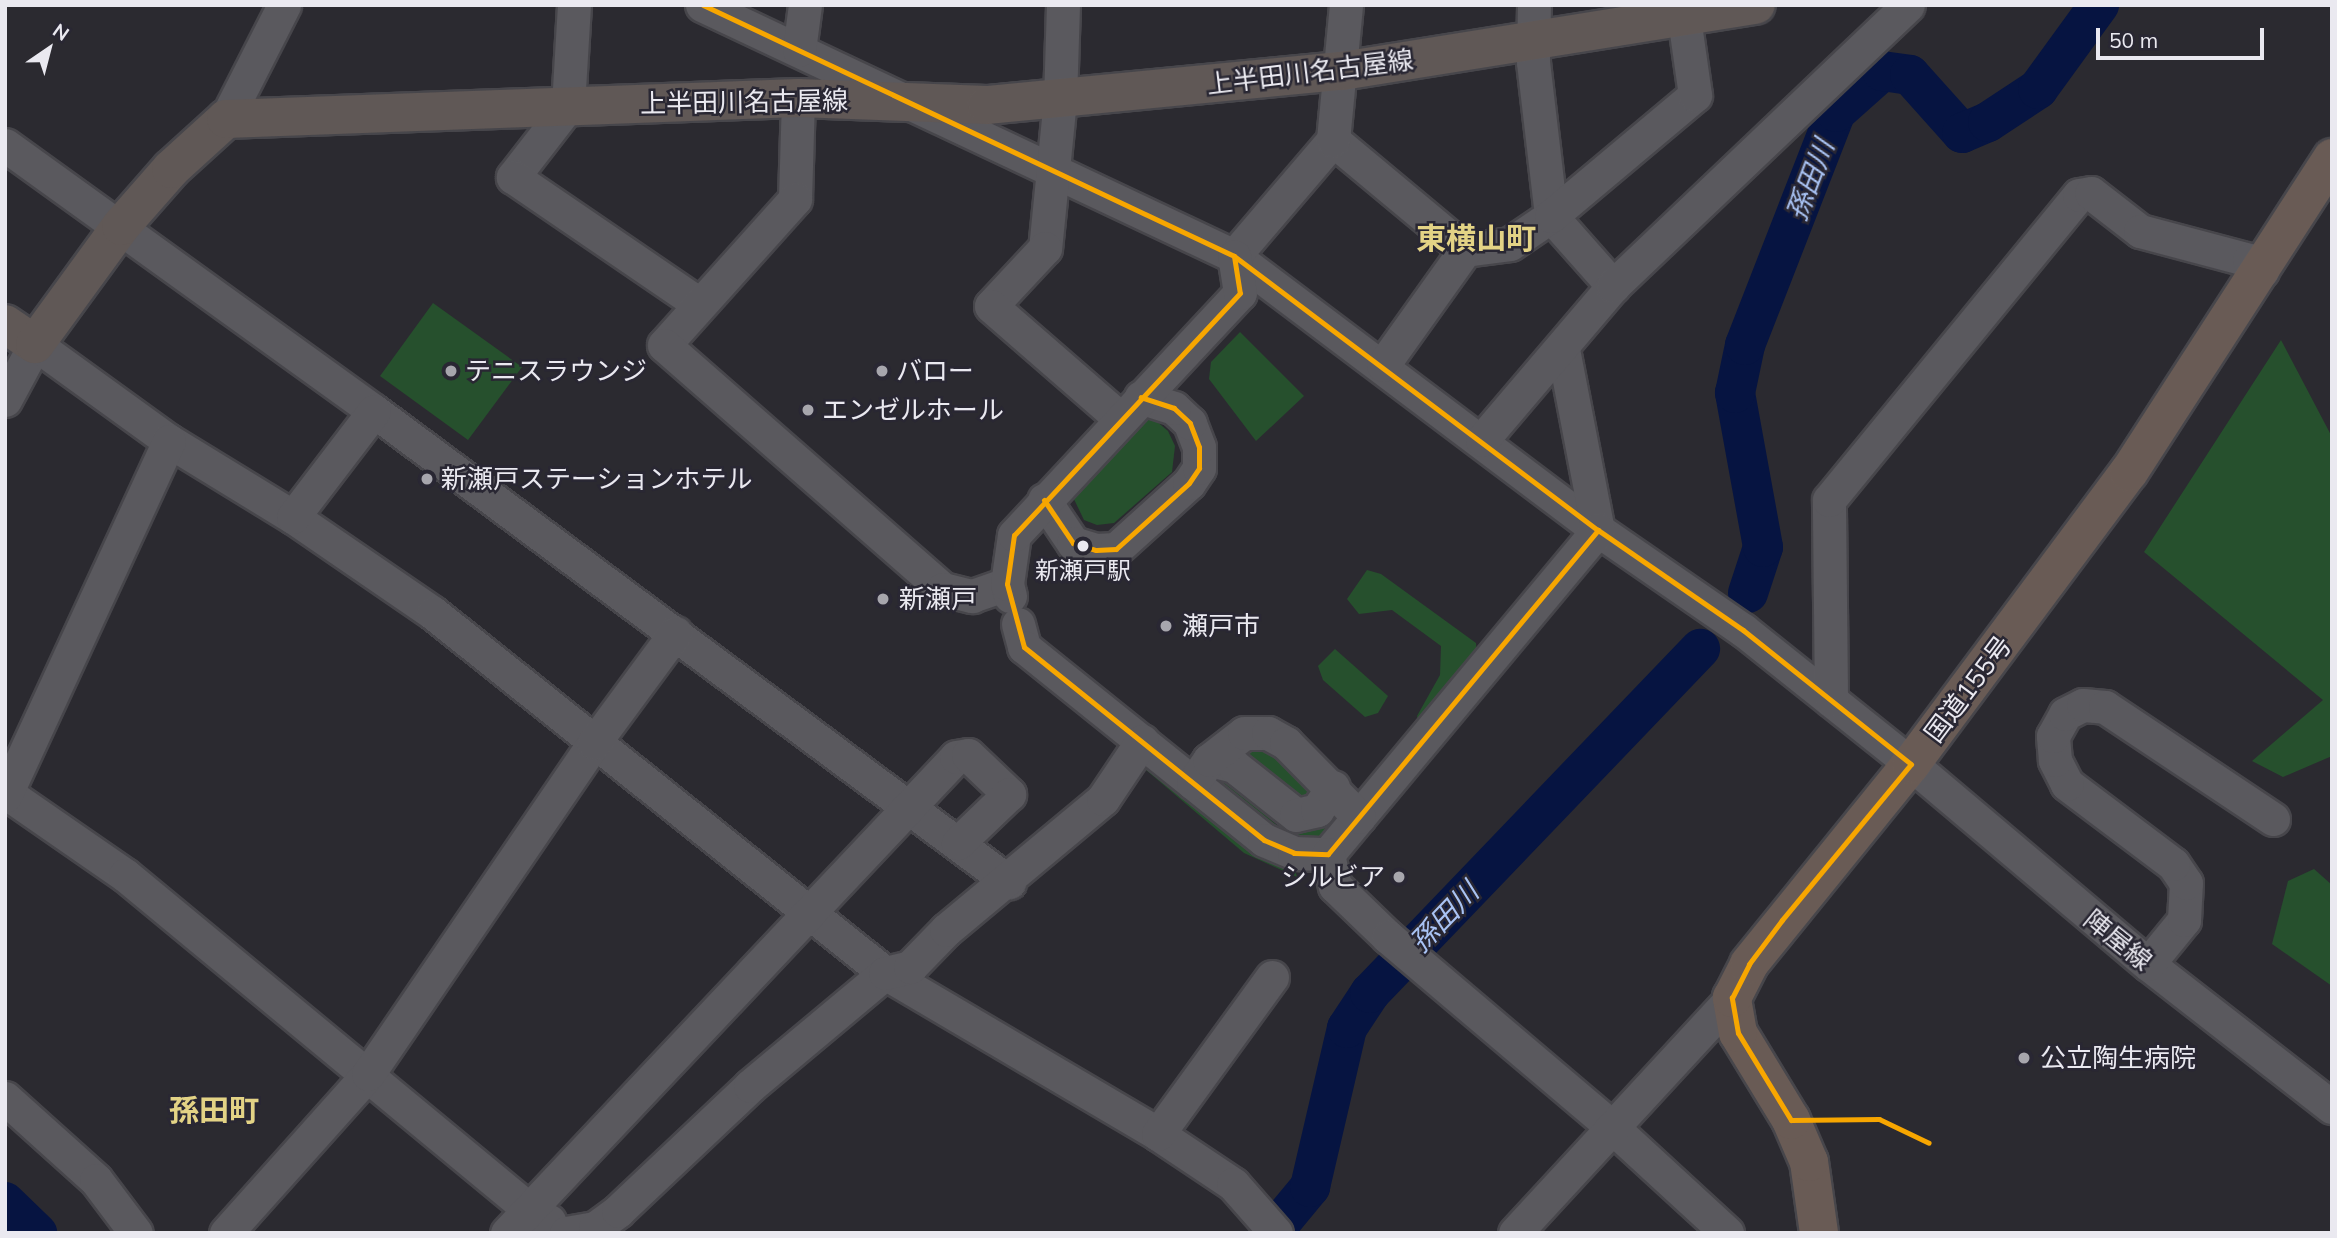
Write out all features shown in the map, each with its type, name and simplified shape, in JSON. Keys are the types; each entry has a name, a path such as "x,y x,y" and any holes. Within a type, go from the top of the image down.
{"highway":[{"name":"国道155号","path":"1732,998 1766,942 1911,764 2129,472 2325,181"},
{"path":"1732,998 1738,1032 1791,1120 1809,1162 1819,1233"}],"main road":[{"name":"上半田川名古屋線","path":"226,120 798,98 987,105 1342,71 1531,44 1670,15 1756,5"},
{"path":"20,334 171,169 226,120"}],"street":[{"path":"226,120 284,5"},
{"path":"574,5 568,106 513,177 699,304"},
{"name":"陣屋線","path":"702,5 1234,256 1383,365 1598,530 1743,630 1911,764 2148,964 2332,1107"},
{"path":"799,50 804,5"},
{"path":"1044,500 1073,543 1096,550 1116,549 1189,483 1199,468 1199,447 1190,423 1174,408 1131,407 991,306 1045,248 1060,99 1063,5"},
{"path":"1328,854 1294,853 1264,840 1201,772 1142,741 1024,647 1012,601 1014,535 1240,293 1234,256 1333,140 1342,71 1346,5"},
{"path":"1534,5 1531,44 1551,216 1614,286"},
{"path":"1482,440 1563,349 1614,286 1908,5"},
{"path":"1383,365 1465,250 1510,244 1551,216 1695,95 1670,15"},
{"path":"798,98 795,199 664,345 943,589 1012,601"},
{"path":"1333,140 1465,250"},
{"path":"5,145 121,226 374,411 1009,881"},
{"path":"1831,701 1829,500 2079,195 2091,193 2140,231 2249,260 2262,271"},
{"path":"5,400 20,334 169,441 293,517 433,613 807,914 885,973 1158,1134 1233,1184 1271,1225"},
{"path":"1328,854 1598,530 1563,349"},
{"path":"293,517 374,411"},
{"path":"169,441 6,793 125,875 368,1074 519,1222 567,1232 595,1228 618,1211 750,1086 885,973 910,967 946,930 1009,881 1103,799 1142,741"},
{"path":"226,1233 368,1074 594,743 676,633"},
{"path":"2148,964 2184,920 2186,883 2173,864 2067,784 2055,760 2053,736 2065,714 2083,705 2105,707 2273,819"},
{"path":"1201,772 1244,733 1268,733 1286,743 1333,787 1359,817"},
{"path":"519,1222 807,914 912,808 956,757 968,755 1009,794 958,843"},
{"path":"1201,772 1234,766 1296,815 1317,810 1333,787"},
{"path":"1328,854 1335,886 1388,937 1416,958 1613,1128 1727,1233"},
{"path":"1158,1134 1272,977"},
{"path":"1515,1233 1732,998"},
{"path":"5,1098 96,1180 136,1233"}],"green space":[{"name":"テニスラウンジ","path":"433,303 522,367 468,440 380,376"},
{"path":"1240,332 1304,396 1256,441 1209,379 1211,362"},
{"path":"2281,340 2332,437 2332,756 2283,777 2252,761 2323,700 2144,552"},
{"path":"1142,418 1155,420 1168,431 1175,446 1172,472 1114,523 1097,525 1084,520 1072,495"},
{"path":"1367,570 1381,574 1476,643 1477,659 1419,729 1417,716 1440,675 1441,646 1392,610 1359,614 1347,599"},
{"path":"1335,649 1388,696 1378,713 1365,717 1323,680 1318,666"},
{"path":"1245,746 1271,750 1315,788 1315,797 1295,802 1241,753"},
{"path":"1154,763 1292,860 1297,877 1244,853 1146,770"},
{"path":"1214,770 1280,828 1298,829 1340,812 1334,833 1303,846 1275,838 1209,780"},
{"path":"2314,869 2332,885 2332,986 2272,944 2288,881"}],"waterway":[{"name":"孫田川","path":"1748,593 1763,547 1735,393 1745,345 1836,112 1882,71 1910,75 1962,133 1988,122 2038,89 2099,5"},
{"name":"孫田川","path":"1272,1233 1310,1187 1347,1028 1370,993 1700,649"},
{"path":"5,1202 37,1233"}],"transit line":[{"path":"703,5 1234,256 1598,530 1743,630 1911,764"},
{"path":"1234,256 1240,293 1014,535 1007,584 1024,647 1264,840 1294,853 1328,854 1598,530"},
{"path":"1044,500 1073,543 1096,550 1116,549 1189,483 1199,468 1199,447 1190,423 1174,408 1141,397"},
{"path":"1791,1120 1738,1033 1732,998 1749,964 1782,920 1911,764"},
{"path":"1791,1120 1879,1119 1929,1143"}],"place":[{"name":"テニスラウンジ","path":"451,371"},
{"name":"バロー","path":"882,371"},
{"name":"エンゼルホール","path":"808,410"},
{"name":"新瀬戸ステーションホテル","path":"427,479"},
{"name":"新瀬戸駅","path":"1083,546"},
{"name":"新瀬戸","path":"883,599"},
{"name":"瀬戸市","path":"1166,626"},
{"name":"シルビア","path":"1399,877"},
{"name":"公立陶生病院","path":"2024,1058"}],"district":[{"name":"東横山町","path":"1476,238"},
{"name":"孫田町","path":"214,1110"}]}
